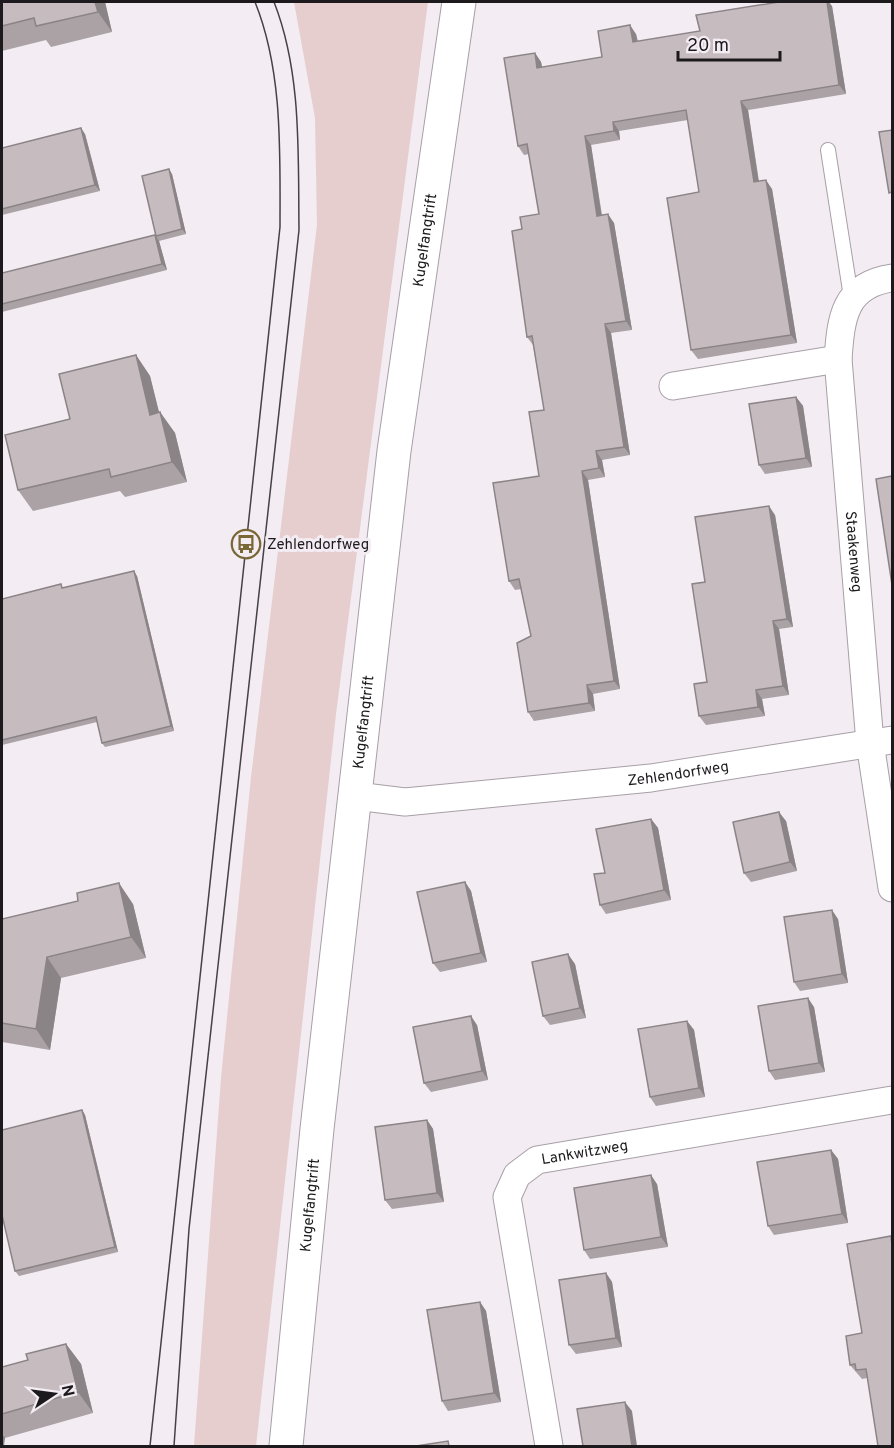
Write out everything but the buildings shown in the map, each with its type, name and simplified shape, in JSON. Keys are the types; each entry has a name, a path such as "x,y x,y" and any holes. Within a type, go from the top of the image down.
{"street":[{"name":"Kugelfangtrift","path":"286,1446 317,1129 394,451 459,2"},
{"path":"851,297 882,280 892,278"},
{"name":"Staakenweg","path":"851,297 841,321 838,359 881,741 892,888"},
{"path":"673,386 838,359"},
{"name":"Zehlendorfweg","path":"356,796 405,802 651,778 881,741"},
{"name":"Lankwitzweg","path":"549,1446 507,1197 517,1174 537,1160 892,1100"}],"lane":[{"path":"828,150 851,297"}],"shaded area":[{"path":"294,2 428,2 336,714 256,1446 194,1446 221,1078 251,777 317,225 315,118"}],"tram line":[{"path":"150,1446 280,227 279,141 275,84 271,56 255,2"},
{"path":"174,1446 189,1229 299,230 297,115 294,86 290,57 274,2"}],"place":[{"name":"Zehlendorfweg","path":"246,544"}]}
